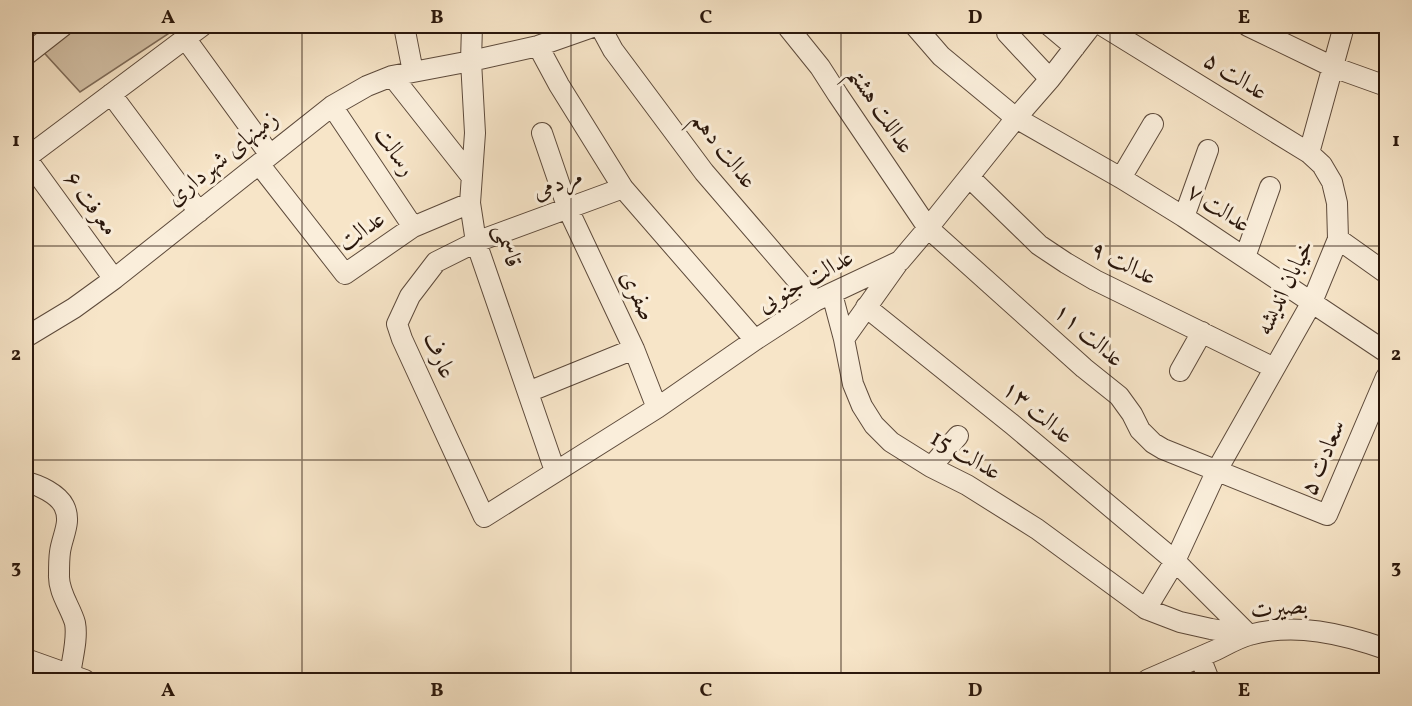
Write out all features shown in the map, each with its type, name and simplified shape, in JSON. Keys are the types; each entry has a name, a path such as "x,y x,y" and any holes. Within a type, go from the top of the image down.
{"street":[{"path":"26,55 63,26"},
{"path":"26,158 202,26"},
{"path":"404,26 413,72"},
{"name":"قاسمی","path":"472,26 471,61 475,133 470,203 476,242 555,471"},
{"name":"زمینهای شهرداری","path":"27,333 74,308 114,279 332,106 367,86 392,76 538,46 595,26"},
{"name":"عدالت دهم","path":"600,26 613,50 704,171 823,297"},
{"name":"عداللت هشتم","path":"787,26 820,67 928,228"},
{"name":"عدالت ۷","path":"915,26 941,56 1016,118 1184,217 1386,352"},
{"path":"1050,26 1075,47"},
{"name":"عدالت جنوبی","path":"484,517 657,408 755,340 823,297 900,261 1091,26"},
{"name":"عدالت ۵","path":"1103,26 1309,153"},
{"path":"1248,26 1333,67 1386,87"},
{"path":"1309,153 1344,26"},
{"path":"1007,33 1050,79"},
{"path":"185,38 264,159"},
{"path":"538,46 559,85 623,188 755,340"},
{"path":"392,76 471,176"},
{"path":"111,94 199,212"},
{"name":"رسالت","path":"332,106 413,227"},
{"path":"1121,178 1153,124"},
{"name":"صفری","path":"542,134 568,209 634,349 657,408"},
{"path":"1184,217 1208,150"},
{"name":"خیابان اندیشه","path":"1146,609 1174,561 1217,470 1312,302 1338,239 1337,202 1332,182 1322,165 1309,153"},
{"name":"معرفت ۶","path":"26,158 114,279"},
{"name":"عدالت","path":"264,159 345,274 413,227 470,203"},
{"name":"عدالت ۹","path":"969,177 1052,255 1095,280 1274,368"},
{"path":"1245,257 1270,187"},
{"name":"مردمی","path":"476,242 623,188"},
{"name":"عدالت ۱۱","path":"928,228 1084,368 1119,396 1140,430 1153,443 1217,470"},
{"path":"1338,239 1386,273"},
{"name":"عارف","path":"476,242 436,262 410,296 397,324 484,517"},
{"path":"844,339 900,261"},
{"name":"عدالت 15","path":"823,297 844,339 853,384 862,406 874,425 891,442 931,467 967,485 1037,529 1146,609 1210,630 1249,635"},
{"name":"عدالت ۱۳","path":"866,307 1013,425 1174,561 1249,635"},
{"path":"1180,371 1202,332"},
{"path":"528,392 634,349"},
{"name":"سعادت ۵","path":"1217,470 1328,515 1386,377"},
{"path":"931,467 957,435"},
{"path":"26,482 51,493 63,505 68,518 60,551 58,578 75,624 78,678 26,659"},
{"name":"بصیرت","path":"1147,681 1249,635 1293,629 1321,632 1367,642 1386,649"},
{"path":"1200,657 1209,681"}],"shaded area":[{"path":"63,26 180,26 80,92 37,45"}]}
